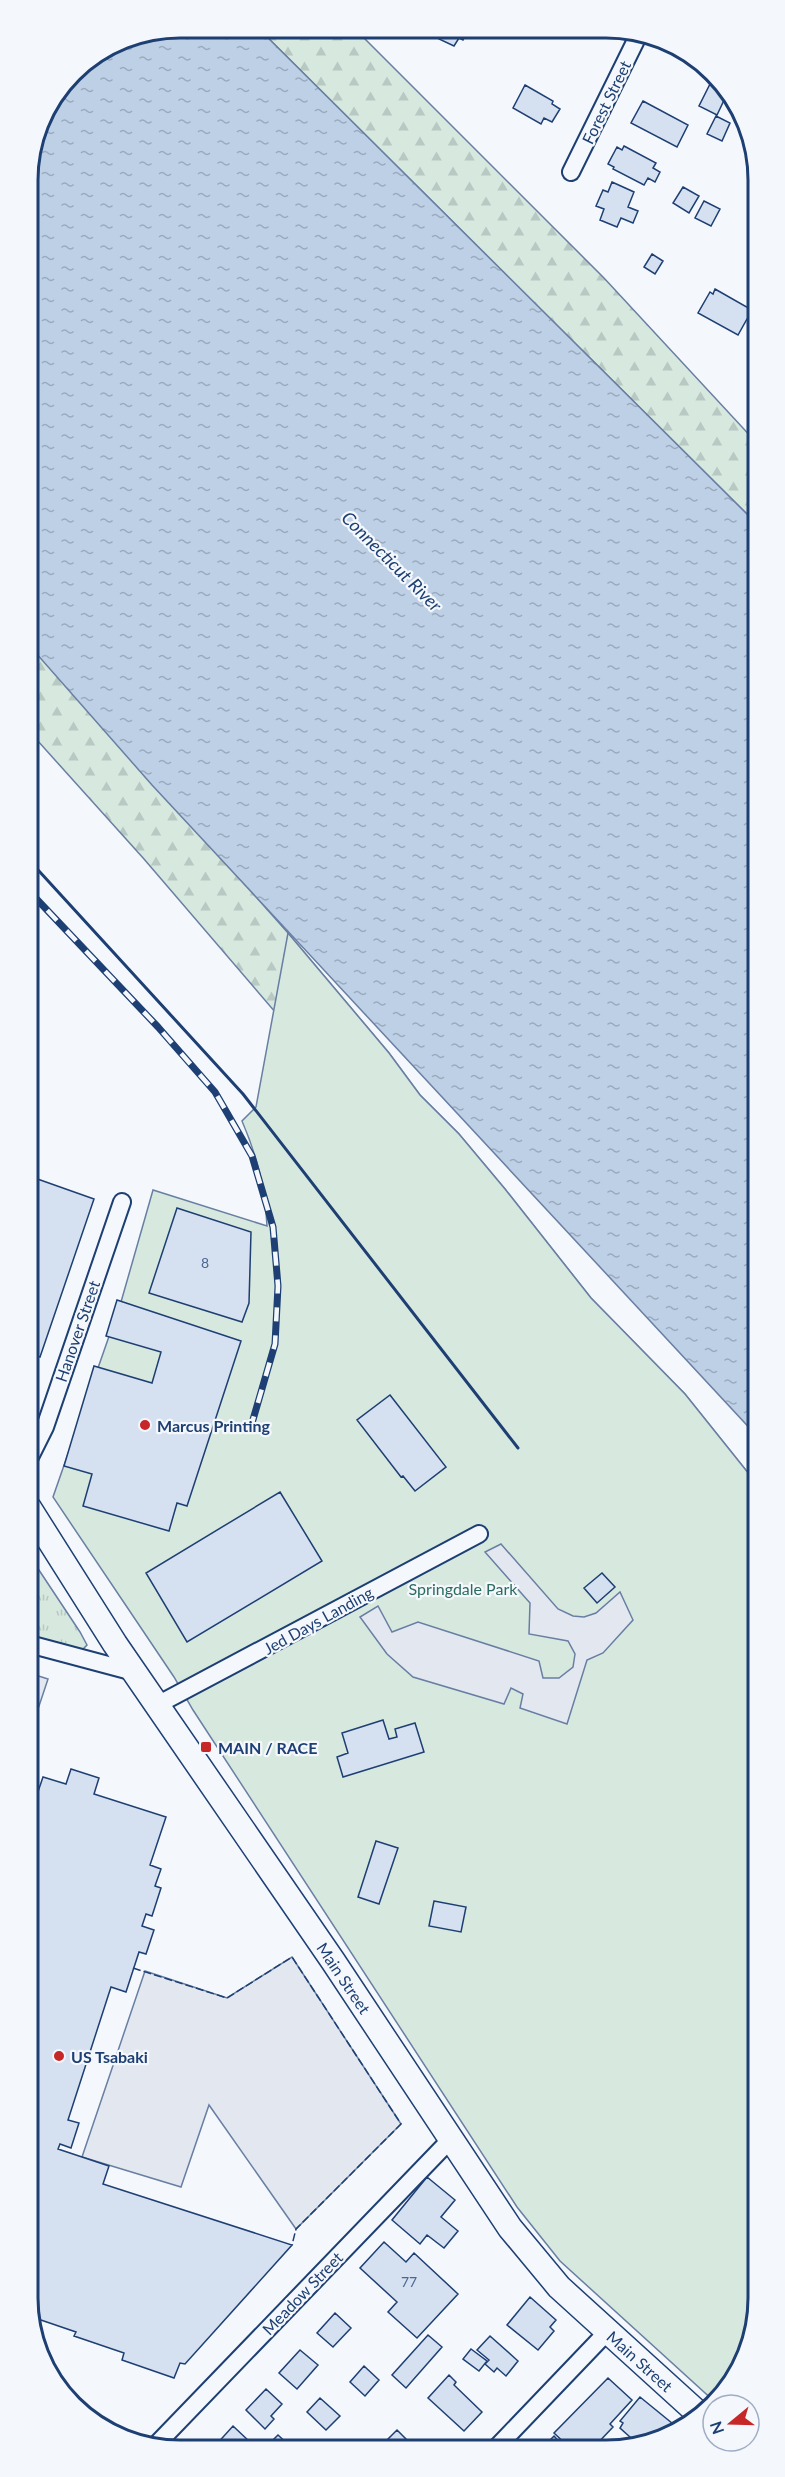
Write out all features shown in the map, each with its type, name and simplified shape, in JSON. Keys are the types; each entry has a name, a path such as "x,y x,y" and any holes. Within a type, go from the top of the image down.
{"main road":[{"name":"Main Street","path":"38,1522 134,1672 333,1961 510,2228 559,2287 693,2409"}],"street":[{"name":"Forest Street","path":"571,172 636,41"},
{"name":"Hanover Street","path":"38,1441 45,1427 122,1202"},
{"name":"Jed Days Landing","path":"157,1706 479,1534"},
{"path":"38,1646 134,1672"},
{"name":"Meadow Street","path":"163,2438 450,2140"},
{"path":"504,2440 607,2331"}],"green space":[{"path":"268,38 364,38 604,278 748,433 748,515"},
{"path":"38,651 288,933 389,1053 420,1095 459,1134 505,1189 591,1298 685,1394 747,1472 747,1476 468,1237 144,859 38,741"},
{"name":"Springdale Park","path":"288,933 389,1053 420,1095 459,1134 505,1189 591,1298 685,1394 747,1472 747,2307 743,2334 737,2352 724,2376 710,2393 705,2393 560,2261 517,2207 193,1710 174,1677 53,1497 121,1302 153,1190 267,1226 259,1172 242,1121 256,1107"},
{"path":"38,1569 87,1645 79,1653 38,1640"}],"shaded area":[{"path":"501,1544 558,1609 573,1616 584,1617 596,1613 620,1592 633,1620 603,1653 587,1660 567,1724 520,1708 523,1694 511,1688 504,1704 413,1677 387,1654 360,1617 378,1606 392,1632 418,1622 539,1661 543,1678 559,1678 573,1667 575,1654 568,1641 529,1634 530,1603 485,1552"},
{"path":"38,1676 48,1679 38,1709"},
{"path":"292,1957 401,2124 296,2229 209,2105 181,2187 82,2157 145,1971 227,1998"}],"water":[{"name":"Connecticut River","path":"170,38 268,38 748,515 747,1426 152,785 38,655 38,170 40,152 48,125 67,93 93,67 125,48 152,40"}],"building":[{"path":"440,38 459,38 454,46"},
{"path":"710,84 723,102 717,115 699,106"},
{"path":"525,85 553,101 552,104 560,109 552,122 544,118 541,124 513,108"},
{"path":"643,101 688,125 677,147 631,123"},
{"path":"716,116 730,123 722,141 707,134"},
{"path":"624,146 656,163 653,168 660,172 655,182 648,178 644,185 608,164 617,147 622,150"},
{"path":"612,182 634,192 628,207 638,211 633,223 621,218 617,227 600,220 604,209 596,206 603,190 608,192"},
{"path":"683,187 699,196 689,213 673,203"},
{"path":"704,201 720,209 711,226 695,218"},
{"path":"652,254 663,261 655,274 644,267"},
{"path":"715,289 748,308 748,317 738,335 698,313 710,292 713,294"},
{"path":"38,1179 94,1199 40,1357 38,1356"},
{"path":"177,1208 251,1232 249,1303 242,1322 149,1293"},
{"name":"Marcus Printing","path":"117,1300 241,1341 187,1506 177,1503 169,1531 83,1506 92,1474 64,1466 94,1366 152,1383 161,1352 106,1336"},
{"path":"390,1395 446,1467 415,1491 403,1476 401,1477 357,1420"},
{"path":"280,1492 322,1561 187,1642 146,1573"},
{"path":"602,1573 615,1587 597,1603 584,1588"},
{"path":"383,1720 389,1739 397,1737 395,1729 415,1723 424,1752 343,1777 337,1757 348,1753 342,1733"},
{"name":"US Tsabaki","path":"71,1769 99,1778 94,1794 166,1817 150,1865 161,1869 155,1886 161,1888 152,1916 146,1914 142,1926 154,1930 146,1954 139,1952 126,1992 111,1987 68,2120 79,2123 71,2148 60,2144 58,2149 109,2166 103,2184 292,2245 185,2364 180,2363 174,2378 122,2360 124,2353 74,2336 76,2332 39,2319 38,1792 43,1777 66,1784"},
{"path":"376,1841 398,1848 379,1904 358,1897"},
{"path":"434,1901 466,1907 461,1932 429,1926"},
{"path":"427,2177 455,2200 441,2217 458,2231 444,2248 427,2235 420,2244 392,2220"},
{"path":"384,2242 406,2262 414,2253 458,2294 417,2338 388,2312 397,2302 360,2268"},
{"path":"530,2297 556,2320 550,2327 554,2331 538,2350 507,2325"},
{"path":"335,2313 351,2328 333,2347 317,2333"},
{"path":"428,2335 442,2347 406,2388 392,2375"},
{"path":"490,2336 518,2361 506,2376 497,2368 494,2372 485,2364 489,2360 477,2350"},
{"path":"471,2349 487,2361 479,2371 463,2359"},
{"path":"300,2350 318,2365 297,2389 279,2373"},
{"path":"364,2366 379,2380 365,2396 350,2382"},
{"path":"449,2375 456,2382 454,2385 482,2412 464,2431 428,2398"},
{"path":"608,2378 632,2400 610,2424 613,2427 601,2440 562,2440 554,2433"},
{"path":"266,2389 282,2404 271,2416 274,2419 265,2429 246,2410"},
{"path":"640,2397 671,2423 660,2429 630,2437 620,2428 623,2423 620,2421"},
{"path":"320,2398 340,2416 326,2430 307,2412"},
{"path":"233,2426 248,2440 220,2440"},
{"path":"397,2430 407,2440 387,2440"},
{"path":"278,2435 283,2440 273,2440"}],"railway":[{"path":"38,901 158,1027 215,1092 252,1156 273,1227 278,1286 275,1344 250,1430"}],"fence":[{"path":"133,1968 227,1998 292,1957 401,2124 296,2229 292,2245"}],"wall":[{"path":"38,870 243,1094 518,1448"}],"place":[{"name":"Marcus Printing","path":"145,1425"},
{"name":"MAIN / RACE","path":"206,1747"},
{"name":"US Tsabaki","path":"59,2056"}]}
